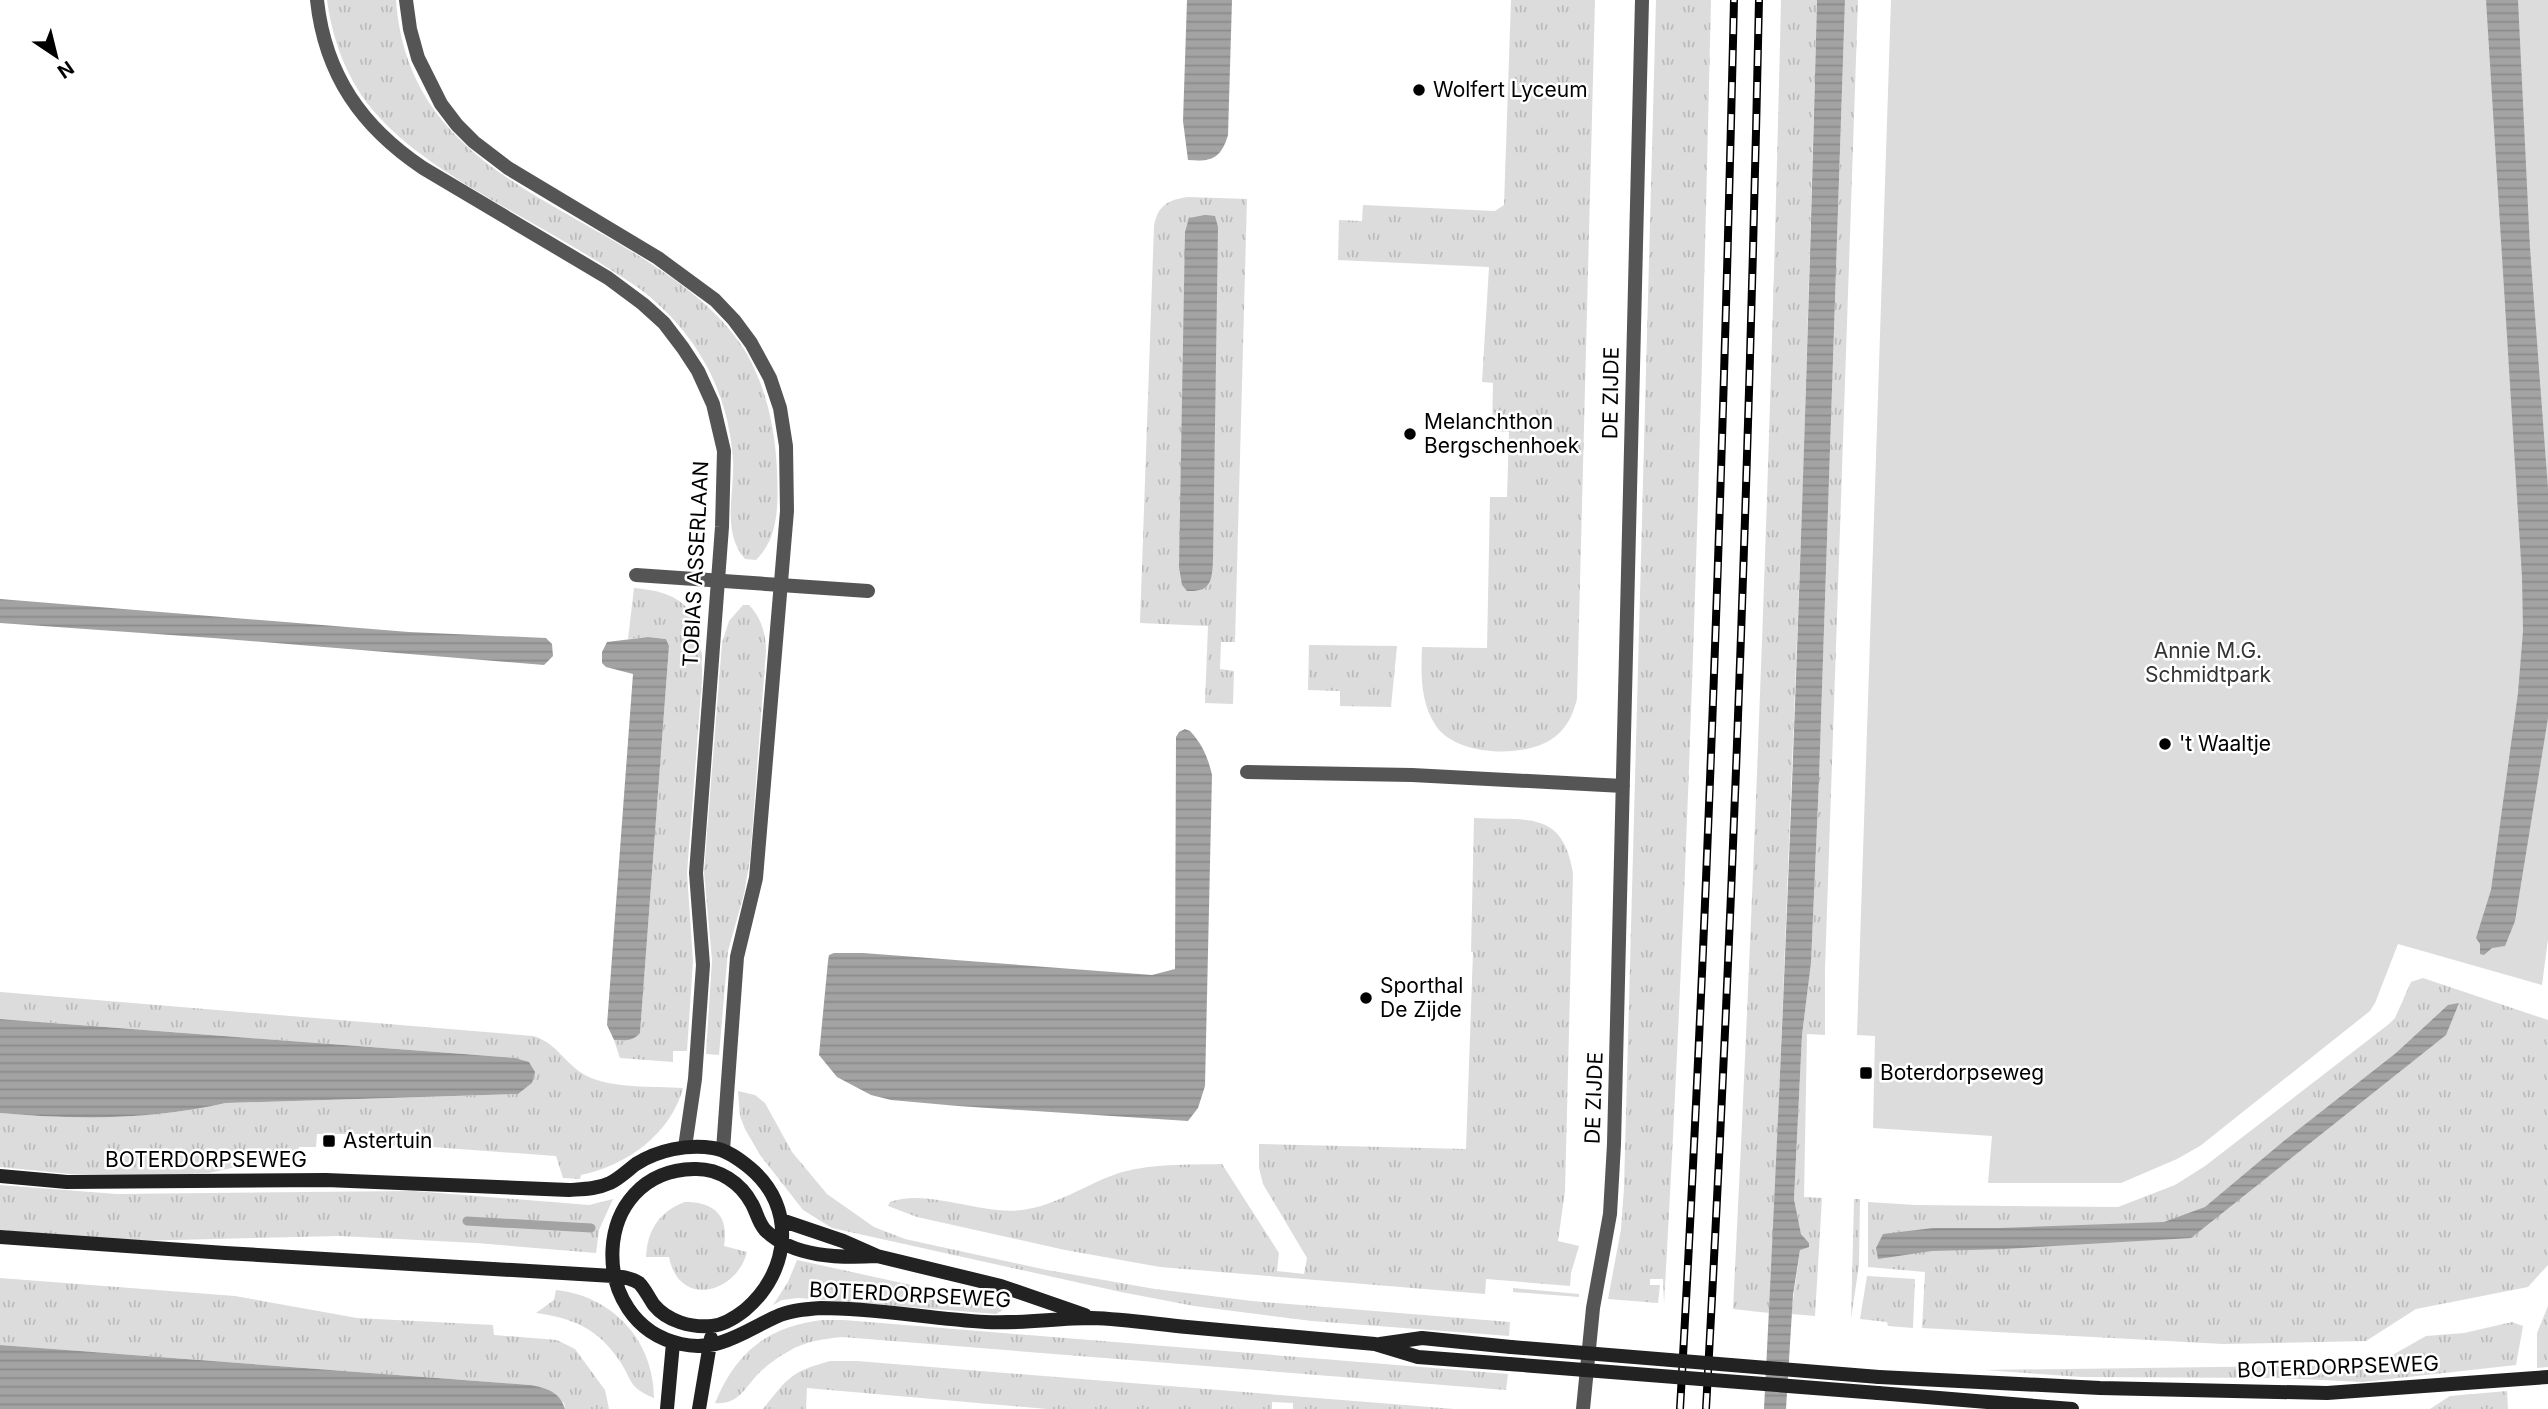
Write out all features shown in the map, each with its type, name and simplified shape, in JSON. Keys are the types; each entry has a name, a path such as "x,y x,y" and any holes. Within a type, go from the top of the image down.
{"main road":[{"path":"0,1237 613,1276 630,1279 639,1284 661,1313 670,1318 680,1322 713,1326 741,1314 761,1295 775,1272 781,1242 781,1220 776,1201 764,1182 741,1160 723,1150 685,1147 682,1170"},
{"name":"BOTERDORPSEWEG","path":"0,1176 67,1182 326,1180 569,1190 598,1187 620,1177 646,1158 685,1147"},
{"path":"709,1346 694,1347 673,1343 650,1330 622,1297 613,1276 611,1252 624,1208 648,1183 682,1170 702,1169 733,1181 753,1206 764,1229 781,1242"},
{"name":"BOTERDORPSEWEG","path":"781,1220 844,1241 877,1256 1001,1286 1093,1318"},
{"name":"BOTERDORPSEWEG","path":"781,1242 839,1259 877,1256"},
{"name":"BOTERDORPSEWEG","path":"709,1346 740,1337 784,1314 816,1308 989,1323 1093,1318 1375,1344 1418,1357 2072,1409"},
{"path":"699,1409 713,1326"},
{"name":"BOTERDORPSEWEG","path":"1375,1344 1422,1338 1879,1377 2100,1388 2327,1393 2548,1377"},
{"path":"667,1409 673,1343"}],"street":[{"name":"TOBIAS ASSERLAAN","path":"317,0 327,48 340,80 367,122 423,169 608,278 664,323 698,371 713,404 724,451 696,873 703,965 695,1079 685,1147"},
{"path":"406,0 410,29 428,81 449,115 474,142 508,168 659,258 715,300 751,343 769,378 780,408 786,446 787,511 756,878 737,957 723,1150"},
{"name":"DE ZIJDE","path":"1583,1409 1593,1308 1606,1241 1612,1186 1642,0"},
{"path":"636,575 868,592"},
{"path":"1247,772 1412,775 1623,786"}],"green space":[{"path":"327,0 396,0 407,55 428,101 458,138 495,169 669,276 702,301 731,331 747,354 760,382 769,410 776,455 776,518 770,541 756,560 745,559 733,537 733,460 730,434 716,386 693,343 660,306 640,289 447,173 384,123 362,96 347,70 332,29"},
{"path":"1511,0 1595,0 1577,699 1564,728 1556,736 1529,748 1494,751 1460,744 1436,726 1424,698 1422,667 1422,647 1487,648 1490,497 1507,497 1509,432 1492,431 1493,383 1482,382 1489,267 1338,260 1339,220 1362,221 1363,205 1495,211 1504,205"},
{"path":"1656,0 1711,0 1693,652 1664,1304 1663,1279 1650,1279 1650,1285 1660,1285 1658,1303 1608,1299 1621,1229 1624,1188"},
{"path":"1781,0 1817,0 1803,485 1769,1313 1733,1309 1762,655"},
{"path":"1845,0 1858,0 1825,969 1825,1035 1807,1034 1804,1197 1822,1198 1815,1316 1791,1314 1800,1250 1809,1243 1801,1234 1794,1199 1802,1035 1811,963 1819,780"},
{"name":"Annie M.G. Schmidtpark","path":"1891,0 2548,0 2548,939 2542,985 2398,944 2370,1011 2200,1146 2121,1183 1988,1183 1992,1136 1873,1128 1875,1036 1857,1035"},
{"path":"1188,197 1247,199 1235,642 1221,642 1220,669 1234,671 1233,704 1205,703 1208,626 1140,623 1154,226 1161,208 1175,200"},
{"path":"634,588 671,596 683,604 692,614 701,642 702,680 687,873 693,961 687,1051 673,1051 673,1062 620,1058 614,1040 623,1041 640,1033 669,646 666,639 628,639"},
{"path":"743,605 749,605 760,620 766,651 750,859 744,894 728,951 719,1055 706,1054 712,960 704,872 722,643 729,621"},
{"path":"1309,645 1397,646 1391,707 1340,706 1340,691 1308,690"},
{"path":"1474,818 1526,820 1551,828 1561,838 1568,852 1573,873 1565,1191 1558,1241 1579,1246 1570,1286 1486,1279 1485,1294 1160,1267 1065,1250 917,1217 888,1206 890,1202 920,1198 1006,1211 1022,1210 1046,1204 1129,1170 1169,1165 1222,1164 1279,1253 1277,1271 1304,1274 1307,1258 1263,1184 1259,1168 1259,1144 1466,1149 1473,952"},
{"path":"2423,978 2548,1020 2548,1265 2528,1287 2416,1309 2366,1341 2223,1344 1922,1328 1925,1272 1868,1267 1868,1202 2118,1207 2175,1185 2205,1166 2389,1024 2395,1018 2411,982"},
{"path":"0,992 533,1036 548,1043 578,1070 595,1079 620,1085 683,1088 668,1120 644,1145 630,1156 598,1171 581,1175 580,1179 563,1178 556,1156 419,1146 361,1145 360,1134 317,1134 316,1147 299,1147 299,1158 272,1159 209,1173 70,1174 0,1167 0,1113 114,1117 170,1113 226,1103 518,1094 532,1083 515,1058 0,1019"},
{"path":"738,1091 755,1095 765,1103 792,1152 827,1194 874,1227 905,1239 1047,1270 1155,1289 1252,1301 1510,1322 1509,1336 1312,1321 1194,1306 832,1228 803,1210 760,1155 740,1116"},
{"path":"0,1185 117,1194 414,1191 589,1205 613,1199 599,1230 596,1253 340,1236 132,1241 0,1230"},
{"path":"1854,1199 1860,1199 1859,1265 1851,1319"},
{"path":"685,1202 712,1208 722,1219 724,1246 747,1252 741,1266 721,1285 695,1289 684,1284 675,1273 669,1257 646,1257 649,1238 656,1223 668,1211"},
{"path":"797,1260 998,1304 1003,1310 996,1314 798,1298 782,1300 773,1305 788,1282"},
{"path":"1867,1276 1915,1279 1913,1328 1888,1326 1887,1322 1860,1319"},
{"path":"0,1278 235,1296 357,1318 493,1325 494,1335 557,1340 575,1349 605,1390 609,1409 565,1409 564,1403 530,1385 0,1345"},
{"path":"1513,1288 1579,1294 1579,1297 1513,1292"},
{"path":"556,1290 595,1301 626,1325 647,1358 654,1398 635,1386 611,1349 593,1332 561,1318 536,1313 554,1300"},
{"path":"2548,1306 2548,1367 2537,1368 2537,1333"},
{"path":"822,1320 1508,1374 1506,1390 842,1337 815,1341 795,1348 765,1367 735,1399 715,1403 733,1370 756,1345 785,1329"},
{"path":"2512,1322 2523,1326 2516,1365 2363,1382 2279,1378 2082,1377 1984,1370 2375,1365 2426,1336 2464,1333"},
{"path":"830,1361 1455,1409 1293,1409 1293,1403 1272,1402 1272,1409 1047,1409 807,1388 806,1409 763,1409 791,1378 806,1369"},
{"path":"2507,1391 2508,1409 2430,1409 2450,1396"}],"shaded area":[{"path":"1187,0 1232,0 1228,135 1218,154 1203,160 1188,160 1183,121"},
{"path":"1817,0 1845,0 1819,780 1811,963 1802,1035 1794,1199 1801,1234 1809,1247 1800,1250 1793,1295 1786,1409 1764,1409 1795,705"},
{"path":"2486,0 2518,0 2530,248 2548,489 2548,718 2515,921 2505,946 2492,948 2484,955 2480,954 2480,944 2476,938 2491,890 2518,693 2523,631 2522,577"},
{"path":"1215,216 1218,227 1213,559 1211,579 1206,587 1187,591 1182,585 1179,567 1185,232 1189,218"},
{"path":"0,599 409,632 546,638 552,644 553,656 544,665 0,623"},
{"path":"648,637 666,639 669,646 640,1033 631,1039 614,1040 607,1025 633,674 606,667 602,663 602,652 607,642"},
{"path":"1185,729 1190,731 1201,746 1212,775 1205,1086 1198,1108 1188,1121 891,1100 871,1095 837,1077 819,1055 828,961 829,955 834,953 1152,975 1175,969 1176,737"},
{"path":"2459,1003 2446,1035 2191,1238 1932,1251 1878,1259 1876,1248 1883,1234 1933,1228 2164,1222 2205,1207 2396,1053 2448,1005"},
{"path":"0,1019 515,1058 529,1062 535,1072 532,1083 518,1094 226,1103 170,1113 114,1117 0,1113"},
{"path":"0,1345 530,1385 552,1392 560,1398 565,1409 0,1409"}],"waterway":[{"path":"467,1221 591,1228"}],"railway":[{"path":"1680,1409 1713,705 1734,0"},
{"path":"1706,1409 1738,705 1759,0"}],"place":[{"name":"Wolfert Lyceum","path":"1419,90"},
{"name":"Melanchthon Bergschenhoek","path":"1410,434"},
{"name":"'t Waaltje","path":"2165,744"},
{"name":"Sporthal De Zijde","path":"1366,998"},
{"name":"Boterdorpseweg","path":"1866,1073"},
{"name":"Astertuin","path":"329,1141"}]}
